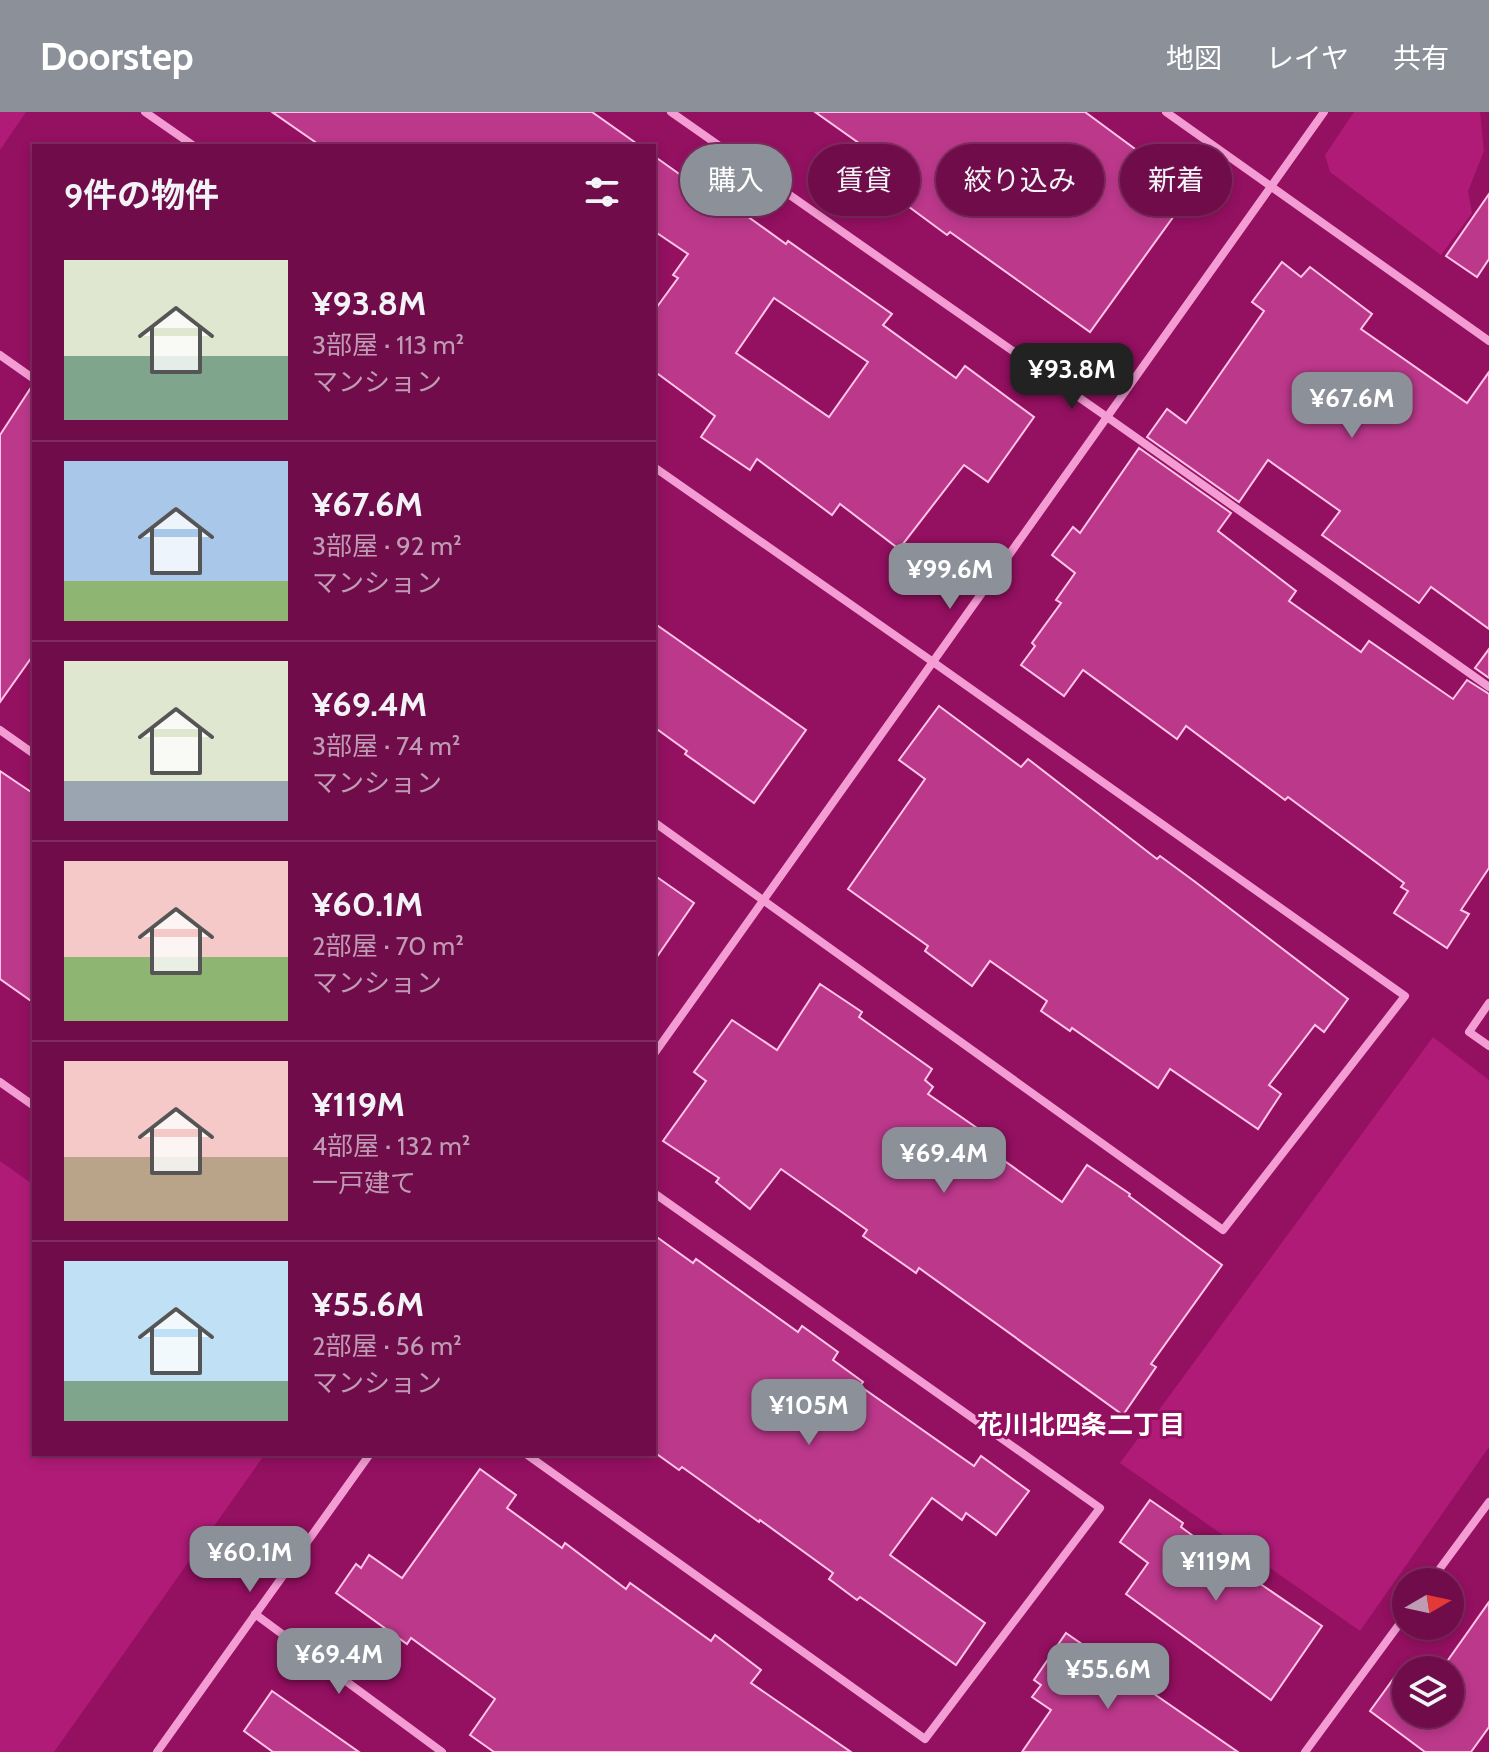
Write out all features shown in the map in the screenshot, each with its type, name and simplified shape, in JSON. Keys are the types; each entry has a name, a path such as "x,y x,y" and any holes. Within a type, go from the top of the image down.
{"street":[{"path":"145,112 191,144"},
{"path":"671,112 1489,687"},
{"path":"1166,112 1489,341"},
{"path":"656,1051 1324,112"},
{"path":"0,355 32,378"},
{"path":"656,468 1405,996 1223,1230 656,823"},
{"path":"0,730 32,753"},
{"path":"1489,1003 1469,1032 1489,1046"},
{"path":"0,1082 32,1105"},
{"path":"529,1456 925,1739 1100,1508 656,1194"},
{"path":"157,1752 369,1456"},
{"path":"1440,1568 1489,1502"},
{"path":"255,1614 442,1752"},
{"path":"1305,1752 1392,1634"}],"shaded area":[{"path":"0,112 26,112 0,150"},
{"path":"1354,112 1480,112 1484,151 1468,191 1472,213 1441,255 1330,172 1325,155"},
{"path":"1433,1037 1489,1080 1489,1447 1404,1568 1392,1568 1392,1585 1360,1631 1120,1463"},
{"path":"0,1161 32,1184 32,1456 264,1456 54,1752 0,1752"}],"building":[{"path":"272,112 592,112 637,144 318,144"},
{"path":"815,112 1085,112 1128,144 1120,144 1120,216 1174,216 1090,332 950,232 947,235 920,215 920,144 860,144"},
{"path":"656,157 680,174 680,216 747,216 892,314 883,325 956,378 965,366 1034,417 988,482 964,465 899,549 840,504 832,515 757,459 750,470 701,437 715,416 656,372 656,308 678,278 673,275 688,254 656,232","holes":["774,298 868,362 829,417 736,353"]},
{"path":"1489,194 1489,259 1477,277 1446,256"},
{"path":"1282,262 1301,277 1310,267 1372,314 1361,329 1467,403 1489,372 1489,629 1431,587 1419,603 1322,535 1340,511 1268,460 1239,502 1147,437 1167,409 1186,423 1264,311 1252,302"},
{"path":"32,386 32,657 0,702 0,435"},
{"path":"1139,448 1231,513 1218,531 1296,591 1289,601 1361,652 1369,641 1453,699 1467,680 1489,694 1489,868 1461,910 1469,914 1447,948 1394,913 1408,891 1401,887 1404,883 1186,726 1177,739 1083,670 1064,696 1021,665 1035,646 1032,643 1061,603 1056,600 1075,573 1052,555 1073,527 1080,533"},
{"path":"656,624 806,730 754,803 685,754 687,751 656,728"},
{"path":"1489,649 1489,678 1475,668"},
{"path":"939,706 1021,767 1028,759 1157,859 1160,856 1348,999 1324,1032 1315,1025 1269,1085 1281,1094 1258,1129 1170,1069 1158,1088 1072,1028 1070,1031 1041,1011 1047,1001 990,961 972,986 925,951 928,946 848,889 925,779 899,760"},
{"path":"0,771 32,793 32,1002 0,979"},
{"path":"656,876 694,903 656,958"},
{"path":"820,984 862,1012 859,1017 932,1069 925,1080 933,1087 928,1094 977,1128 971,1137 1062,1202 1087,1165 1222,1265 1151,1364 1156,1367 1123,1415 919,1268 916,1273 863,1236 867,1230 781,1169 750,1209 716,1182 719,1178 663,1141 706,1081 694,1072 732,1020 777,1050"},
{"path":"656,1236 693,1263 696,1259 798,1332 802,1326 838,1352 833,1360 863,1382 860,1386 974,1466 981,1456 1029,1491 996,1535 966,1513 962,1520 932,1498 890,1555 985,1623 956,1665 860,1597 857,1600 829,1579 833,1573 760,1520 682,1467 679,1470 656,1453"},
{"path":"480,1469 516,1495 507,1508 562,1548 565,1543 626,1589 630,1583 711,1641 715,1635 761,1670 751,1683 851,1752 494,1752 470,1735 495,1699 411,1638 407,1644 336,1593 356,1564 361,1568 369,1555 402,1578"},
{"path":"1150,1500 1258,1584 1322,1626 1271,1700 1126,1594 1148,1563 1120,1542"},
{"path":"1489,1602 1489,1727 1471,1752 1425,1752 1393,1728 1464,1728 1464,1656 1451,1656"},
{"path":"1066,1633 1238,1752 1022,1752 1051,1710 1032,1697 1041,1685 1034,1680"},
{"path":"1392,1681 1392,1727 1370,1711"},
{"path":"272,1691 359,1752 273,1752 244,1731"}],"district":[{"name":"花川北四条二丁目","path":"1081,1425"}]}
